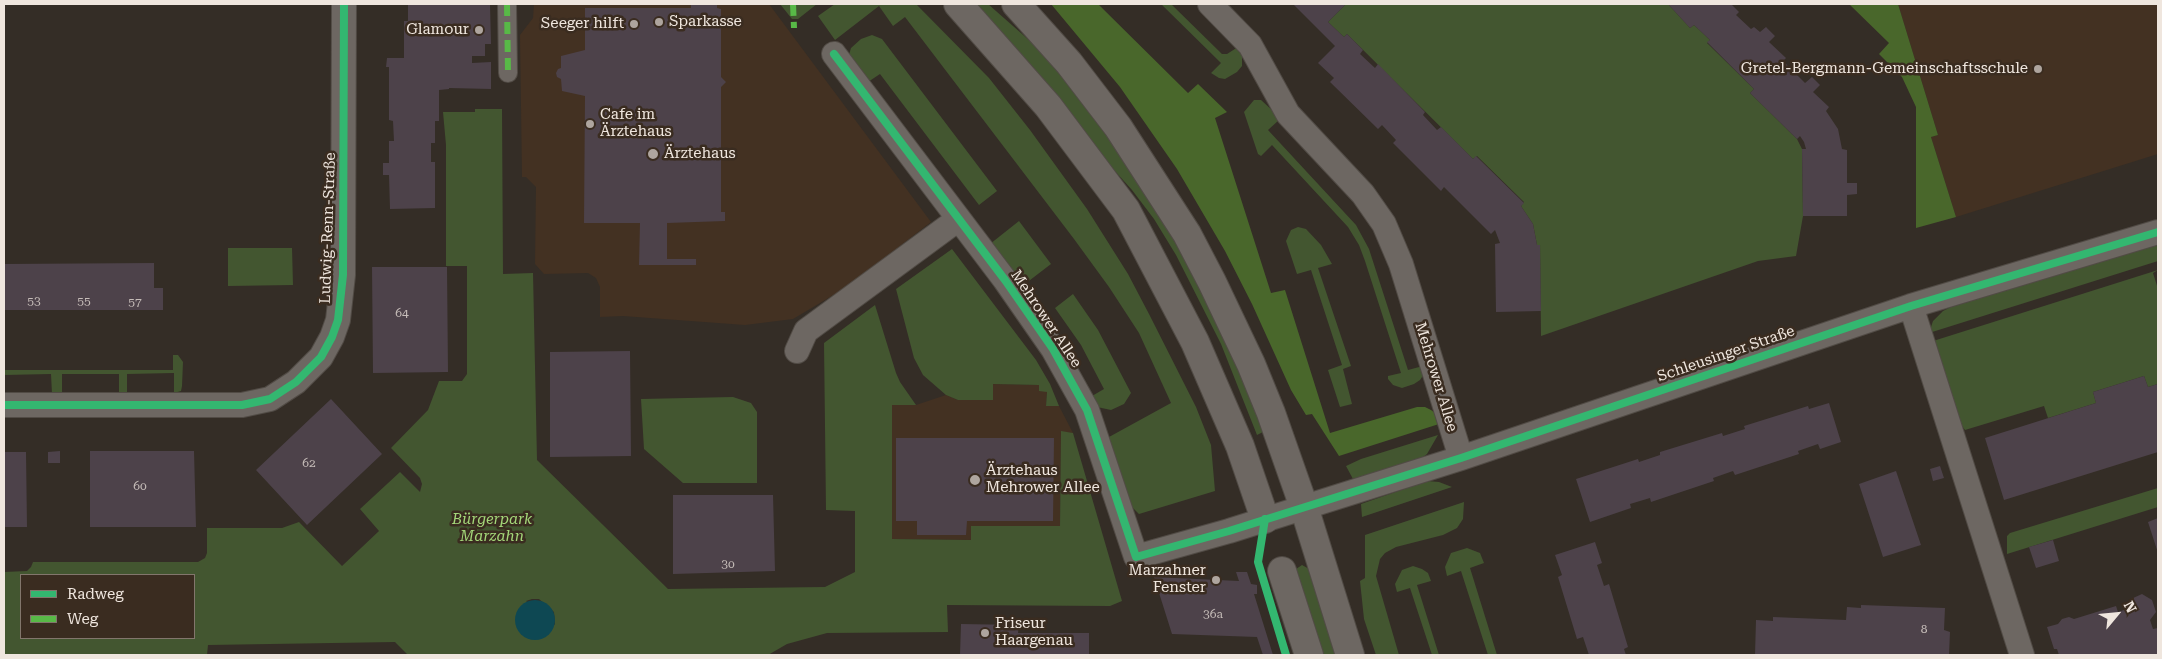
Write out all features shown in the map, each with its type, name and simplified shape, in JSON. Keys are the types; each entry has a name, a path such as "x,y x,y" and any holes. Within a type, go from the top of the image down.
{"main road":[{"path":"958,4 1048,106 1126,210 1196,342 1240,446 1265,520"},
{"path":"1016,4 1069,63 1118,127 1186,234 1252,364 1272,413 1304,507 1350,655"},
{"path":"1282,571 1309,655"}],"street":[{"name":"Ludwig-Renn-Straße","path":"4,405 242,404 270,398 296,382 321,357 332,337 338,320 343,275 344,4"},
{"path":"507,4 508,73"},
{"name":"Mehrower Allee","path":"1210,4 1250,45 1288,114 1363,194 1384,224 1401,264 1461,458"},
{"name":"Mehrower Allee","path":"834,54 1004,280 1053,349 1087,410 1136,556 1265,520 1304,507"},
{"path":"796,350 806,330 957,220"},
{"name":"Schleusinger Straße","path":"1304,507 1461,458 1911,306 2158,232"},
{"path":"1911,306 2022,655"}],"shaded area":[{"path":"534,4 769,4 931,222 847,287 793,319 745,325 623,316 600,317 600,287 596,278 588,273 544,274 535,264 536,187 526,177 522,177 520,35 533,18"},
{"name":"Gretel-Bergmann-Gemeinschaftsschule","path":"1898,4 2158,4 2158,154 1956,217 1931,137 1938,135"},
{"path":"993,384 1040,385 1047,392 1046,406 1059,406 1073,433 1061,432 1060,526 971,526 971,540 892,539 892,405 916,405 946,395 958,400 993,399"}],"green space":[{"path":"780,4 817,4 798,19 792,19"},
{"path":"835,4 916,4 989,78 1030,130 1087,209 1128,274 1149,314 1196,407 1211,445 1215,491 1139,514 1128,503 1109,437 1171,403 1139,333 1074,239 905,17 893,26 879,6 835,40 818,16"},
{"path":"975,4 988,4 1038,48 1115,144 1174,237 1218,319 1265,431 1257,435 1221,344 1176,255 1154,219 1132,190 1096,150"},
{"path":"1051,4 1098,4 1188,93 1198,84 1227,112 1215,118 1271,293 1285,290 1330,433 1417,407 1425,407 1435,413 1439,424 1339,456 1312,414 1306,415 1291,390 1252,304 1225,251 1177,169 1120,87"},
{"path":"1161,4 1171,4 1222,54 1227,54 1238,47 1242,55 1242,66 1237,72 1225,79 1211,73 1221,63"},
{"path":"1346,4 1668,4 1690,28 1694,25 1710,40 1707,43 1754,89 1750,93 1797,139 1802,149 1803,216 1796,256 1758,261 1541,336 1540,245 1537,245 1533,224 1521,206 1524,202 1477,156 1473,159 1347,34 1344,37 1328,22"},
{"path":"1849,4 1898,4 1938,135 1931,137 1956,217 1916,228 1916,107 1902,77 1879,54 1889,43"},
{"path":"872,35 882,39 997,191 979,205 880,74 868,82 848,58 851,48 861,39"},
{"path":"1254,100 1261,100 1273,111 1279,120 1268,130 1356,225 1369,249 1408,370 1423,366 1424,374 1414,384 1402,388 1393,385 1388,379 1388,376 1401,373 1365,261 1359,245 1348,227 1272,145 1261,156 1258,154 1244,112"},
{"name":"Bürgerpark Marzahn","path":"475,109 502,109 503,274 533,273 537,460 668,589 825,587 855,572 855,511 826,510 824,343 875,305 896,373 916,405 892,405 892,539 971,540 971,526 1060,526 1061,431 1073,433 1122,601 1110,606 947,605 948,632 827,633 787,644 768,655 408,655 395,642 208,645 207,655 4,655 4,572 27,571 33,562 198,562 205,558 207,553 207,528 282,528 299,522 342,566 379,531 360,509 400,472 420,492 422,484 420,478 391,448 428,410 439,381 462,381 467,374 467,266 446,266 446,145 443,112 475,112","holes":["539,599 554,612 555,625 526,601"]},
{"path":"1019,221 1051,264 1021,287 990,244"},
{"path":"1298,227 1306,229 1321,245 1332,264 1318,268 1351,366 1343,369 1352,404 1340,407 1328,370 1342,365 1311,270 1297,274 1286,241 1291,230"},
{"path":"2158,244 2158,261 1929,333 1933,321 1943,311 1951,307"},
{"path":"228,248 292,248 293,285 228,286"},
{"path":"952,249 1036,360 1050,384 1059,406 1046,406 1047,392 1039,391 1039,385 993,384 993,400 958,400 946,395 923,375 914,358 896,289"},
{"path":"2158,270 2153,273 2158,289 2158,384 2148,387 2144,376 2093,392 2096,403 2048,418 2044,406 1965,430 1953,414 1930,342"},
{"path":"1073,294 1098,330 1131,393 1124,404 1111,410 1097,407 1092,396 1104,389 1081,345 1055,308"},
{"path":"173,355 178,355 183,362 181,391 174,393 174,373 127,374 127,394 119,394 119,374 62,374 62,394 52,394 51,374 4,375 4,370 173,370"},
{"path":"733,397 751,403 757,412 757,483 683,483 644,449 641,399"},
{"path":"1438,435 1427,454 1418,461 1353,479 1346,466 1361,459"},
{"path":"1427,481 1439,482 1452,487 1362,517 1361,504"},
{"path":"2158,488 2158,507 2007,554 2007,536 2010,533"},
{"path":"1464,502 1463,519 1457,528 1443,535 1396,547 1385,553 1380,559 1376,576 1399,655 1376,655 1364,619 1360,581 1365,578 1365,535"},
{"path":"1467,548 1480,553 1484,563 1470,568 1497,655 1488,655 1461,571 1447,576 1445,567 1451,553"},
{"path":"1302,565 1311,570 1338,655 1318,655 1293,571"},
{"path":"1413,566 1428,573 1431,581 1417,585 1439,655 1432,655 1410,588 1397,592 1395,584 1402,570"}],"water":[{"path":"539,600 546,603 552,609 555,620 554,628 546,637 539,640 531,640 524,637 516,628 515,616 518,609 527,601"}],"building":[{"path":"408,4 490,4 491,44 485,44 485,56 472,56 472,63 491,62 491,89 449,88 439,90 439,121 435,121 435,143 431,143 431,162 435,162 435,208 390,209 389,175 383,175 383,163 389,163 389,141 394,141 393,121 389,120 389,67 386,67 387,58 404,58 404,21 408,21"},
{"name":"Ärztehaus","path":"691,4 717,4 717,8 721,9 721,77 726,82 721,87 721,212 725,212 725,221 667,223 667,259 696,259 696,265 639,265 640,223 584,223 585,96 562,91 561,79 557,77 556,73 561,68 561,56 585,50 585,8 691,8"},
{"path":"1293,4 1346,4 1328,22 1344,37 1347,34 1363,50 1360,54 1375,68 1378,64 1425,112 1423,115 1437,130 1441,127 1473,159 1476,156 1524,203 1521,206 1533,224 1537,245 1540,245 1541,311 1496,312 1495,244 1500,243 1495,230 1491,234 1444,187 1441,191 1393,143 1396,140 1382,125 1378,129 1330,82 1334,78 1318,63 1335,46"},
{"path":"1668,4 1731,4 1739,12 1736,15 1751,29 1754,27 1760,32 1766,27 1775,36 1769,42 1786,58 1783,61 1805,83 1812,77 1820,85 1813,92 1829,107 1826,111 1838,129 1842,149 1847,150 1847,183 1857,183 1857,194 1847,195 1847,216 1803,216 1802,149 1806,149 1804,142 1800,136 1797,139 1750,93 1754,89 1707,42 1710,40 1694,25 1690,28"},
{"path":"154,263 154,288 163,288 163,310 4,310 4,264"},
{"path":"372,267 447,267 448,372 373,373"},
{"path":"630,351 631,456 550,457 550,352"},
{"path":"2144,376 2148,387 2158,384 2158,452 2004,500 1985,438 2096,403 2093,392"},
{"path":"331,399 382,454 307,525 256,470"},
{"path":"1829,403 1841,442 1820,449 1818,444 1798,451 1799,454 1735,475 1733,471 1713,478 1714,481 1651,502 1650,498 1630,504 1631,508 1590,522 1576,479 1638,459 1639,462 1660,455 1660,452 1722,433 1723,436 1745,429 1744,426 1808,406 1809,409"},
{"name":"Ärztehaus Mehrower Allee","path":"896,438 1054,438 1053,521 967,521 966,535 917,535 917,521 896,521"},
{"path":"60,451 60,463 48,463 48,452"},
{"path":"90,451 194,451 196,527 90,527"},
{"path":"4,452 26,452 27,527 4,527"},
{"path":"1940,466 1944,478 1933,481 1930,469"},
{"path":"1896,471 1921,545 1883,557 1859,484"},
{"path":"673,495 773,495 775,571 673,574"},
{"path":"2158,518 2158,553 2148,522"},
{"path":"2053,540 2059,561 2036,568 2029,547"},
{"path":"1595,542 1602,563 1597,565 1604,586 1609,584 1628,647 1624,649 1626,655 1589,655 1583,637 1577,639 1558,577 1562,575 1555,555"},
{"path":"1236,572 1247,572 1251,584 1257,585 1257,594 1254,594 1273,655 1263,655 1257,637 1172,634 1154,577 1239,581"},
{"path":"2142,594 2152,600 2156,612 2150,620 2153,629 2158,628 2158,655 2059,655 2057,649 2054,649 2047,627 2058,624 2062,619 2069,617 2074,619 2116,606 2118,612 2127,609 2131,599"},
{"path":"1861,605 1945,608 1944,630 1950,632 1949,655 1755,655 1756,620 1773,621 1773,617 1846,620 1847,607 1861,608"},
{"path":"961,624 1019,625 1018,633 1089,633 1089,655 960,655"}],"marked path":[{"path":"507,4 508,73"},
{"path":"793,4 794,28"}],"cycle path":[{"path":"4,405 242,405 270,399 296,382 321,357 332,337 338,320 343,275 344,4"},
{"path":"834,54 1005,280 1053,349 1087,410 1136,557 1229,531 1461,458 1911,306 2158,232"},
{"path":"1265,519 1258,562 1286,655"}],"place":[{"name":"Sparkasse","path":"659,22"},
{"name":"Seeger hilft","path":"634,24"},
{"name":"Glamour","path":"479,30"},
{"name":"Gretel-Bergmann-Gemeinschaftsschule","path":"2038,69"},
{"name":"Cafe im Ärztehaus","path":"590,124"},
{"name":"Ärztehaus","path":"653,154"},
{"name":"Ärztehaus Mehrower Allee","path":"975,480"},
{"name":"Marzahner Fenster","path":"1216,580"},
{"name":"Friseur Haargenau","path":"985,633"}]}
